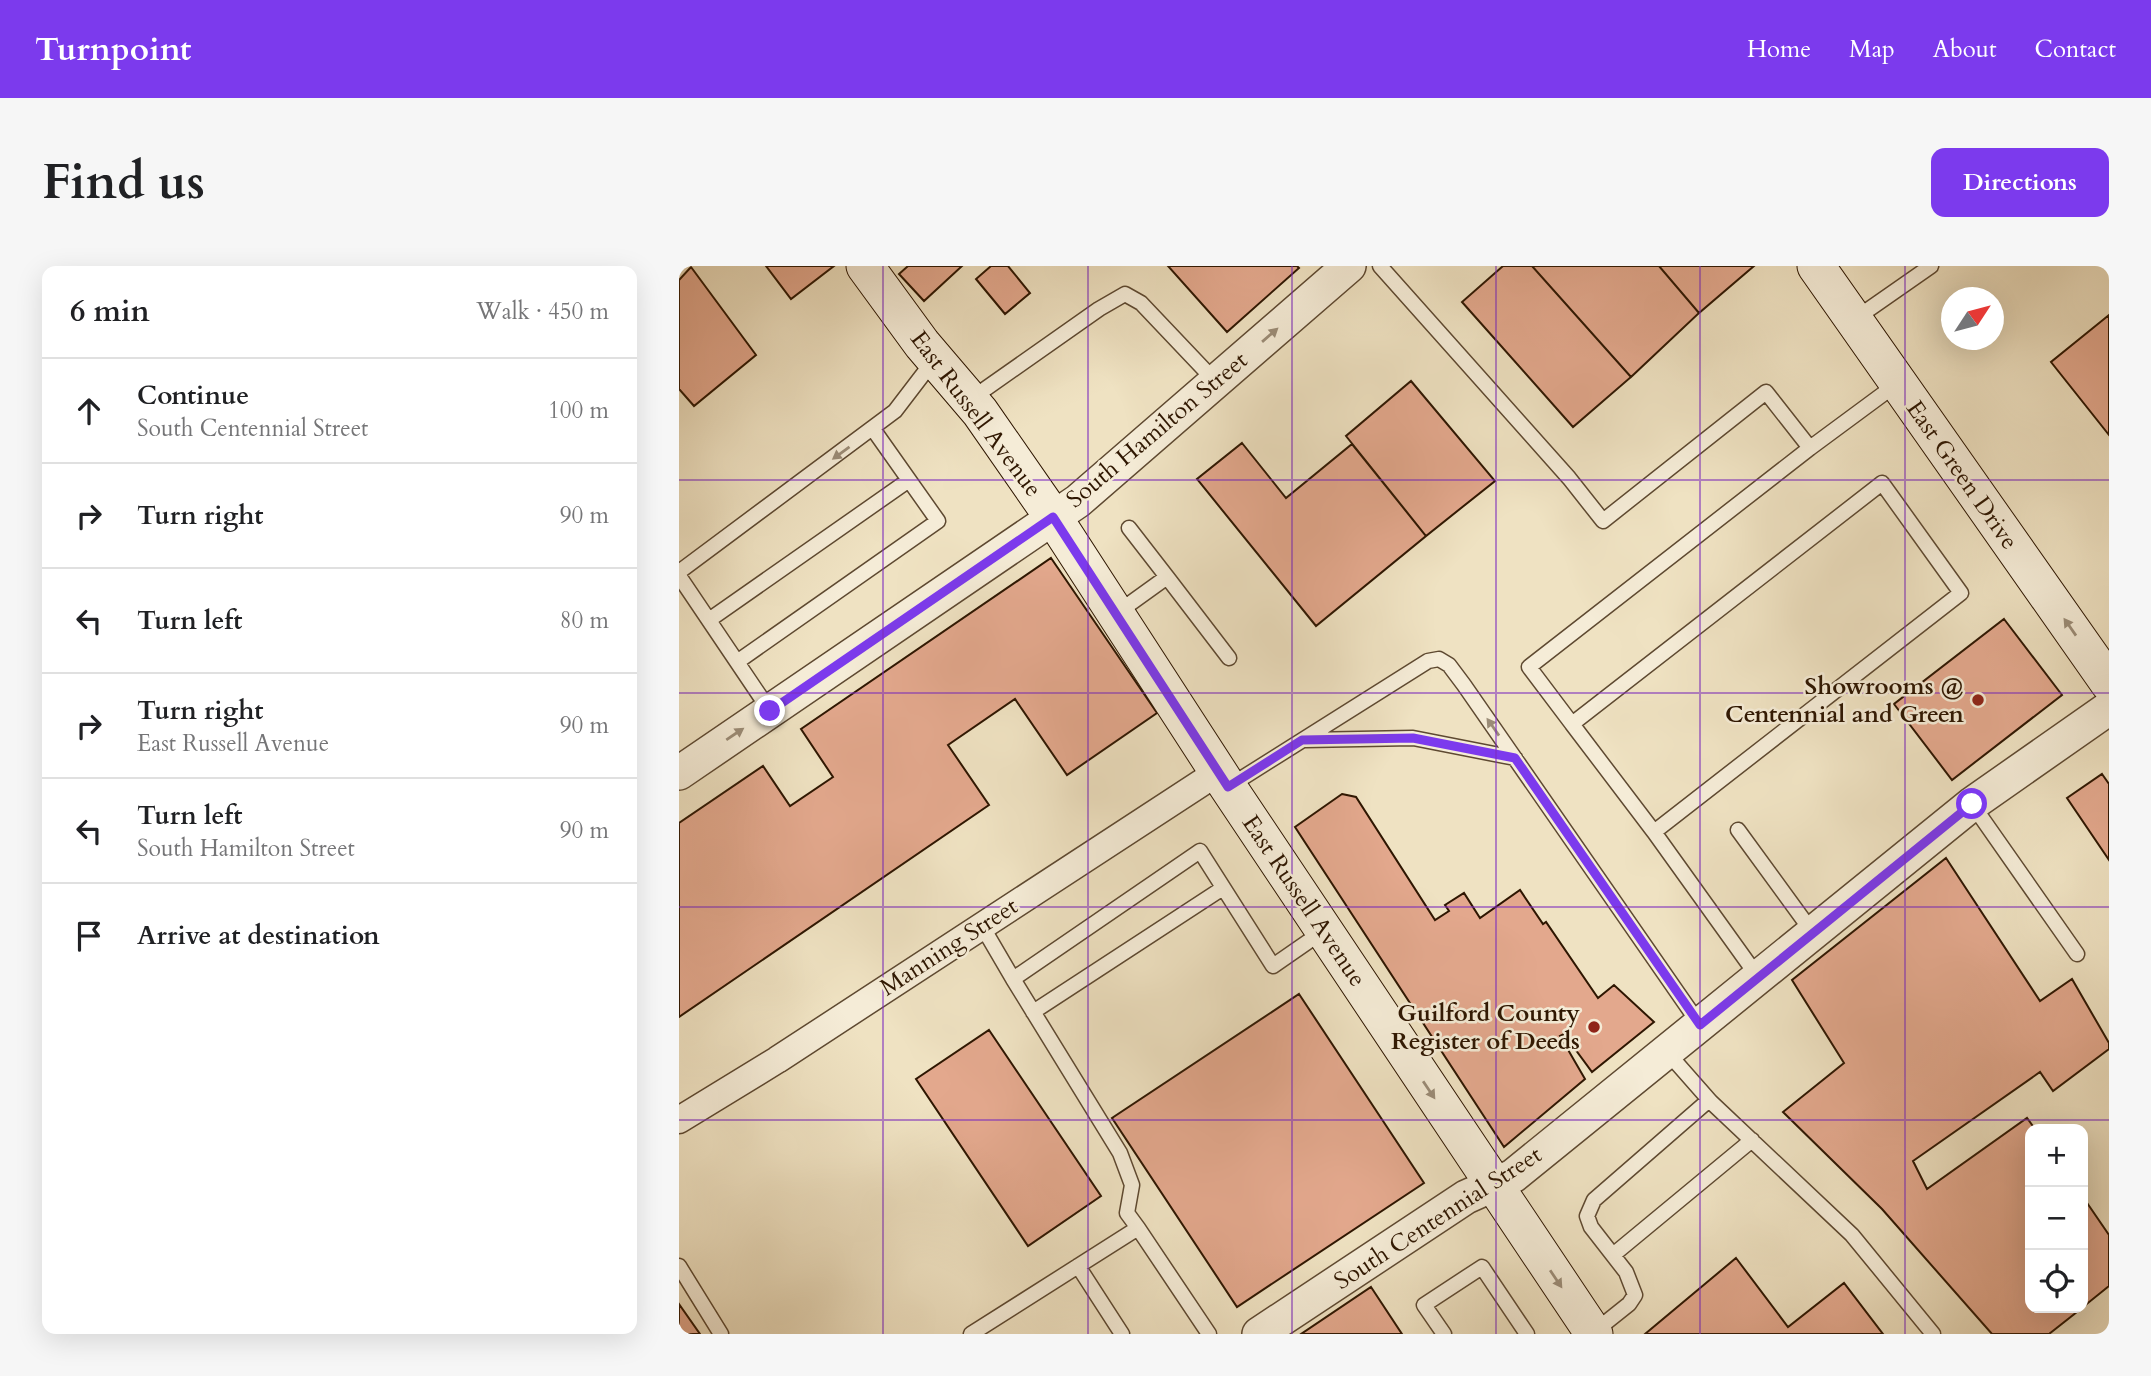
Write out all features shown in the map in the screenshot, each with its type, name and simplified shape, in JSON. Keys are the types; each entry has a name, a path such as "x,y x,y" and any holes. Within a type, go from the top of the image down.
{"main road":[{"name":"East Russell Avenue","path":"865,266 969,400 1053,517 1223,780 1593,1334"},
{"name":"East Green Drive","path":"1815,266 2109,683"}],"street":[{"name":"South Hamilton Street","path":"679,773 1077,501 1346,267"},
{"name":"South Centennial Street","path":"1259,1334 1466,1197 1513,1176 1972,804 2109,708"},
{"name":"Manning Street","path":"679,1120 777,1060 982,926 1223,780"}],"lane":[{"path":"1380,266 1569,478 1603,521 1766,392 1809,448"},
{"path":"1854,320 1931,266"},
{"path":"969,400 1099,309 1125,294 1141,303 1216,382"},
{"path":"770,711 679,574 895,411 935,359"},
{"path":"1758,977 1654,832 1529,667 1809,448 1898,383"},
{"path":"737,662 937,521 873,429"},
{"path":"709,620 909,480"},
{"path":"1572,724 1882,483 1961,593 1654,832"},
{"path":"1129,528 1229,658"},
{"path":"1116,614 1167,577"},
{"path":"1223,780 1302,740 1428,661 1439,659 1449,665 1700,1025"},
{"path":"1302,740 1413,738 1515,758"},
{"path":"1972,804 2077,954"},
{"path":"1738,830 1813,933"},
{"path":"1013,979 1200,851 1273,966 1324,931"},
{"path":"1033,1012 1223,888"},
{"path":"982,926 1120,1153 1132,1185 1127,1213 1209,1334"},
{"path":"1667,1052 1709,1100 1852,1236 1933,1334"},
{"path":"1593,1334 1629,1304 1635,1295 1626,1272 1591,1227 1587,1216 1594,1200 1709,1100"},
{"path":"1613,1255 1752,1140"},
{"path":"971,1334 1138,1228"},
{"path":"679,1266 721,1334"},
{"path":"1078,1266 1122,1334"},
{"path":"1444,1334 1424,1305 1482,1267 1527,1334"}],"building":[{"path":"766,266 834,266 791,299"},
{"path":"908,266 962,266 924,301 899,274"},
{"path":"991,266 1008,266 1030,293 1005,314 976,279"},
{"path":"1168,266 1297,266 1299,268 1227,332"},
{"path":"1503,266 1532,266 1631,377 1573,427 1462,302"},
{"path":"1532,266 1659,266 1699,313 1631,377"},
{"path":"1659,266 1754,266 1699,313"},
{"path":"691,267 756,355 694,406 679,389 679,280"},
{"path":"2109,315 2109,435 2051,362"},
{"path":"1411,381 1495,481 1426,536 1346,436"},
{"path":"1242,443 1286,498 1352,444 1426,536 1316,626 1197,479"},
{"path":"1051,558 1157,713 1067,775 1015,699 948,745 989,805 679,1017 679,823 763,766 790,806 833,777 801,729"},
{"name":"Showrooms @ Centennial and Green","path":"2004,619 2062,695 1952,780 1894,704"},
{"path":"2102,774 2109,784 2109,860 2067,798"},
{"path":"1342,794 1356,797 1435,920 1449,911 1445,905 1464,893 1480,918 1520,890 1543,924 1546,922 1598,998 1614,985 1654,1022 1592,1072 1564,1034 1560,1036 1585,1079 1504,1147 1295,827"},
{"path":"1946,858 2040,1001 2072,979 2109,1043 2109,1049 2053,1091 2040,1072 1913,1161 1927,1189 2027,1118 2031,1124 2025,1124 2025,1313 2076,1313 2049,1334 1992,1334 1882,1209 1783,1112 1844,1063 1792,980"},
{"path":"1299,994 1424,1183 1237,1307 1112,1118"},
{"path":"989,1030 1101,1196 1028,1246 916,1079"},
{"path":"2088,1204 2109,1235 2109,1286 2088,1303"},
{"path":"1736,1258 1788,1327 1844,1283 1883,1334 1645,1334"},
{"path":"1371,1287 1402,1334 1301,1334"},
{"path":"679,1304 700,1334 679,1334"}],"place":[{"name":"Showrooms @ Centennial and Green","path":"1978,700"},
{"name":"Guilford County Register of Deeds","path":"1594,1027"}],"route":[{"path":"770,711 1053,517 1228,787 1302,740 1413,738 1515,758 1700,1025 1972,804"}]}
